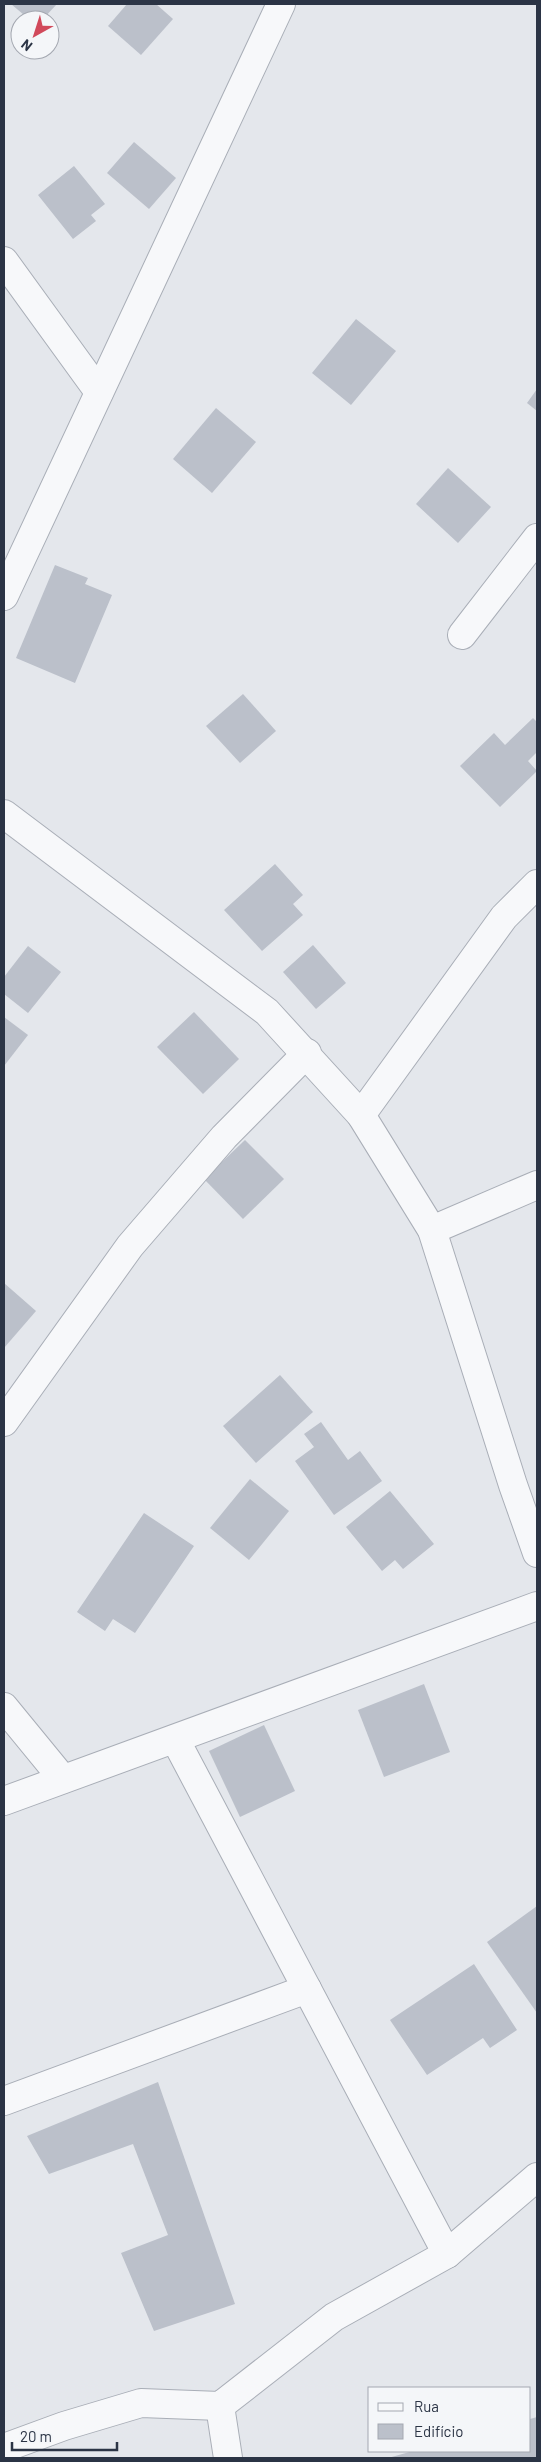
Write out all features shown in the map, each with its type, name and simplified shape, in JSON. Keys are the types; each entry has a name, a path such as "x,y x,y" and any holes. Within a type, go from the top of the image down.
{"street":[{"path":"4,596 281,4"},
{"path":"4,261 100,392"},
{"path":"462,636 537,538"},
{"path":"4,814 267,1012 307,1053 361,1115 432,1230 537,1553"},
{"path":"361,1115 504,917 537,884"},
{"path":"4,1422 130,1246 224,1137 307,1053"},
{"path":"432,1230 537,1185"},
{"path":"4,1801 537,1606"},
{"path":"4,1707 63,1779"},
{"path":"175,1739 447,2254"},
{"path":"4,2101 307,1989"},
{"path":"4,2448 64,2426 141,2403 220,2406 334,2317 447,2254 537,2177"},
{"path":"220,2406 228,2458"}],"building":[{"path":"11,4 57,4 51,10 18,10"},
{"path":"127,4 156,4 173,19 141,55 108,26"},
{"path":"134,142 176,178 149,209 107,173"},
{"path":"74,166 105,204 91,215 96,221 73,239 38,195"},
{"path":"356,319 396,351 351,405 312,373"},
{"path":"537,389 537,411 527,403"},
{"path":"216,408 256,442 212,493 173,459"},
{"path":"448,468 491,507 458,543 416,504"},
{"path":"55,565 88,578 85,584 112,595 75,683 16,658"},
{"path":"243,694 276,731 240,763 206,726"},
{"path":"533,718 537,722 537,752 528,761 537,771 500,807 460,766 494,733 505,745"},
{"path":"275,864 303,895 293,904 303,915 262,951 224,910"},
{"path":"313,945 346,983 316,1009 283,972"},
{"path":"28,946 61,972 28,1013 4,994 4,977"},
{"path":"194,1012 239,1059 203,1094 157,1047"},
{"path":"4,1017 28,1035 4,1066"},
{"path":"245,1140 284,1179 243,1219 204,1179"},
{"path":"4,1283 36,1311 4,1348"},
{"path":"280,1375 313,1412 256,1463 223,1426"},
{"path":"321,1422 348,1460 360,1451 382,1481 334,1515 295,1461 314,1447 304,1434"},
{"path":"250,1479 289,1511 249,1560 210,1528"},
{"path":"390,1491 434,1544 403,1569 395,1560 382,1571 346,1527"},
{"path":"144,1513 194,1546 135,1633 113,1619 105,1631 77,1612"},
{"path":"424,1684 450,1752 384,1777 358,1710"},
{"path":"264,1725 295,1791 240,1817 209,1751"},
{"path":"537,1906 537,2013 487,1942"},
{"path":"474,1964 517,2030 490,2048 483,2038 427,2075 390,2020"},
{"path":"158,2082 235,2304 154,2331 121,2253 168,2235 133,2144 49,2174 27,2136"},
{"path":"537,2417 537,2458 388,2458 409,2452 531,2452 531,2419"}]}
